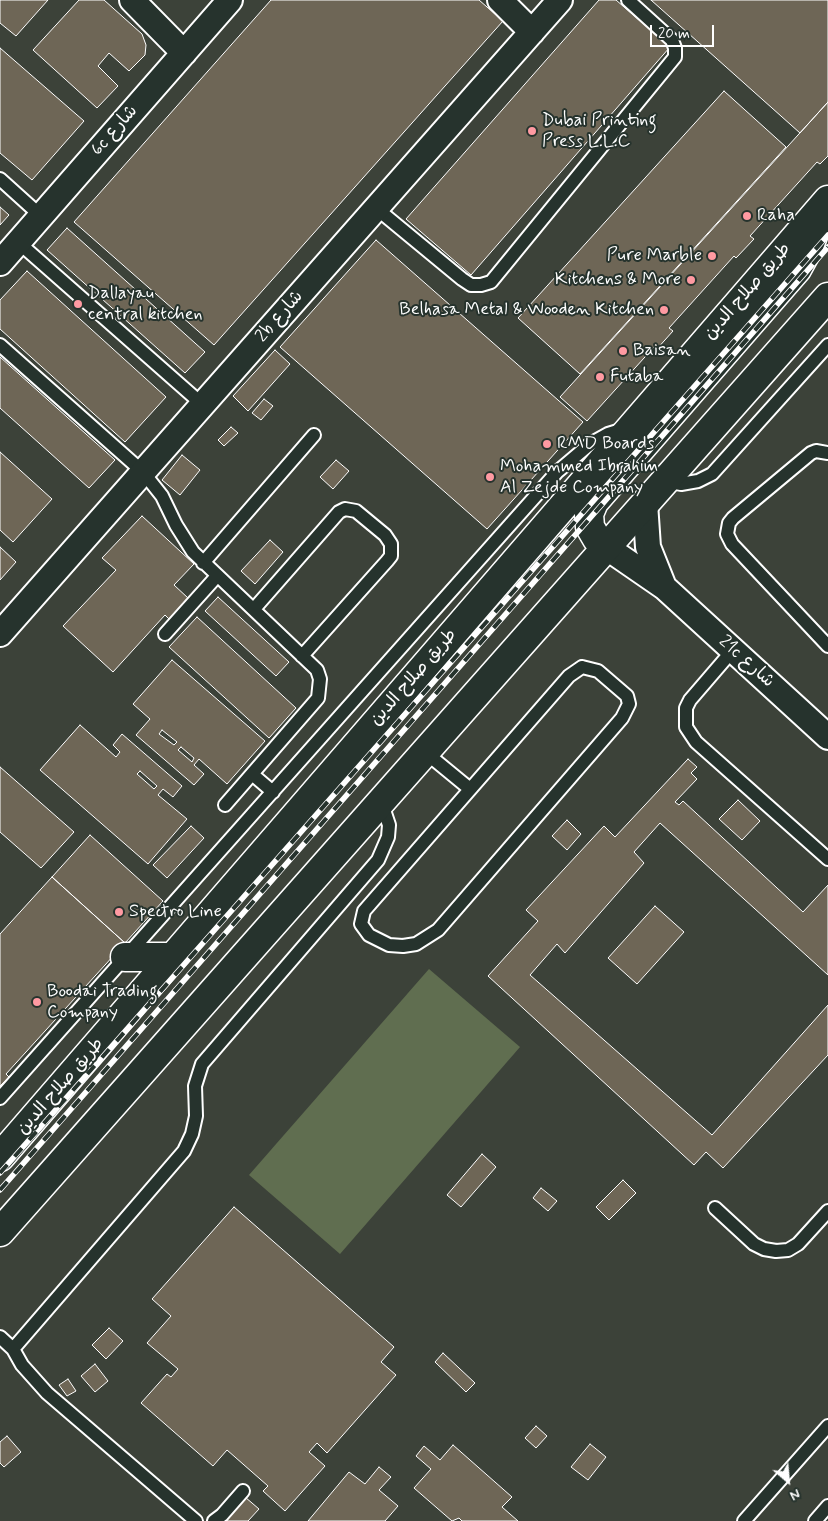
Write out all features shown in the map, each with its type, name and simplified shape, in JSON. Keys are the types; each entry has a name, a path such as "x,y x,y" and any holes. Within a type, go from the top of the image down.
{"main road":[{"name":"طريق صلاح الدين","path":"0,1157 825,203"},
{"path":"606,547 590,527 589,514 594,502 797,268 817,228 825,203"},
{"path":"0,1232 828,297"},
{"path":"125,957 173,957"}],"street":[{"path":"132,0 191,45"},
{"path":"148,0 191,45"},
{"name":"6c شارع","path":"0,263 230,0"},
{"path":"500,0 546,16"},
{"path":"523,0 546,16"},
{"name":"2b شارع","path":"0,634 546,16"},
{"name":"21c شارع","path":"645,503 648,547 654,568 664,587"},
{"name":"21c شارع","path":"606,547 664,587 828,737"}],"lane":[{"path":"376,208 462,279 471,284 481,286 491,282 674,57 675,48 672,40 628,0"},
{"path":"0,179 41,216"},
{"path":"18,242 202,405"},
{"path":"0,345 143,472 162,496 184,539 203,564 254,609 317,670 320,679 318,698 225,805"},
{"path":"665,481 682,484 698,481 712,474 828,345"},
{"path":"0,1098 557,472 590,444 608,434 631,428"},
{"path":"203,564 314,435"},
{"path":"828,453 816,451 810,453 733,518 729,523 727,534 732,544 828,646"},
{"path":"254,609 339,512 345,510 356,511 385,535 391,544 391,556 388,561 302,656"},
{"path":"165,634 216,576"},
{"path":"733,650 690,700 686,708 686,726 696,742 828,859"},
{"path":"582,667 598,671 627,696 629,704 622,718 438,930 416,944 403,946 389,945 368,935 361,924 364,911 470,789 575,670 582,667"},
{"path":"425,752 470,789"},
{"path":"252,774 273,792"},
{"path":"13,1349 184,1151 192,1134 196,1116 195,1086 202,1064 378,860 388,838 389,825 381,801"},
{"path":"715,1208 754,1244 764,1249 776,1251 788,1250 798,1244 828,1210"},
{"path":"0,1337 13,1349 22,1365 40,1387 196,1521"},
{"path":"744,1521 828,1426"},
{"path":"214,1521 222,1515 243,1490"},
{"path":"814,1521 828,1506"}],"green space":[{"path":"429,969 520,1047 340,1254 249,1175"}],"building":[{"path":"0,0 48,0 16,36 0,23"},
{"path":"79,0 104,0 142,34 146,45 145,55 129,71 109,53 98,66 118,86 97,108 33,50"},
{"path":"271,0 479,0 503,21 214,345 74,222"},
{"path":"599,0 616,0 670,47 471,275 406,219"},
{"path":"651,0 828,0 828,102 800,133"},
{"path":"0,48 84,121 32,180 0,153"},
{"path":"724,91 786,147 580,374 518,318"},
{"path":"828,102 828,156 820,164 817,162 750,236 754,239 736,258 734,256 669,328 673,331 656,350 654,347 587,421 560,397"},
{"path":"0,207 9,215 0,225"},
{"path":"67,228 205,352 185,373 47,250"},
{"path":"376,240 583,422 487,529 280,347"},
{"path":"27,271 166,397 125,442 0,329 0,300"},
{"path":"275,350 290,364 248,411 233,396"},
{"path":"0,357 115,460 89,488 0,408"},
{"path":"264,399 273,406 261,420 252,413"},
{"path":"231,427 238,433 224,446 218,440"},
{"path":"0,452 52,499 13,542 0,530"},
{"path":"182,455 200,470 180,495 162,480"},
{"path":"336,460 349,471 333,489 320,477"},
{"path":"142,516 194,564 174,585 188,598 169,619 165,615 113,672 63,626 116,570 102,558"},
{"path":"270,540 283,552 255,584 241,571"},
{"path":"0,547 16,562 0,580"},
{"path":"218,597 289,662 276,676 205,611"},
{"path":"197,617 296,708 269,738 169,647"},
{"path":"172,660 265,741 227,784 199,759 194,765 204,774 194,785 136,735 150,719 133,704","holes":["162,730 177,742 174,745 159,734","181,747 194,758 192,762 178,750"]},
{"path":"80,725 116,757 120,752 113,745 122,734 182,786 173,797 163,789 158,795 187,819 148,864 40,770","holes":["140,771 157,786 154,789 137,774"]},
{"path":"688,759 697,767 691,773 697,779 675,802 679,805 683,801 803,912 828,885 828,975 660,823 634,852 644,863 565,953 557,944 530,975 712,1135 828,1005 828,1055 723,1168 706,1152 694,1165 488,976 538,921 526,910 604,826 615,837"},
{"path":"0,767 74,832 41,868 0,832"},
{"path":"738,800 760,821 742,840 719,819"},
{"path":"567,820 581,834 567,850 552,836"},
{"path":"191,826 204,838 167,878 153,865"},
{"path":"90,835 163,901 125,943 52,877"},
{"path":"52,877 125,943 6,1074 9,1077 0,1086 0,934"},
{"path":"655,906 684,932 637,984 608,958"},
{"path":"482,1154 496,1167 461,1207 447,1195"},
{"path":"623,1180 636,1193 609,1220 596,1207"},
{"path":"541,1188 557,1201 548,1211 533,1198"},
{"path":"234,1207 394,1347 381,1362 396,1375 327,1453 317,1443 309,1452 325,1466 285,1511 263,1491 268,1486 227,1450 213,1466 141,1403 167,1374 171,1377 178,1369 147,1343 171,1316 152,1299"},
{"path":"109,1328 123,1341 106,1359 92,1345"},
{"path":"443,1353 475,1383 466,1392 435,1362"},
{"path":"95,1364 108,1381 95,1392 81,1376"},
{"path":"68,1379 76,1391 67,1396 59,1385"},
{"path":"536,1426 547,1436 536,1448 525,1438"},
{"path":"7,1436 21,1452 4,1467 0,1463 0,1442"},
{"path":"590,1444 606,1457 588,1480 571,1467"},
{"path":"453,1445 512,1497 502,1507 518,1521 462,1521 459,1518 452,1521 414,1488 431,1469 416,1456 424,1446 440,1460"},
{"path":"379,1467 391,1477 379,1490 398,1506 385,1521 308,1521 349,1472 365,1484"},
{"path":"245,1497 259,1509 248,1521 223,1521"}],"railway":[{"path":"0,1173 828,235"},
{"path":"0,1190 828,247"}],"place":[{"name":"Dubai Printing Press L.L.C","path":"532,131"},
{"name":"Raha","path":"747,216"},
{"name":"Pure Marble","path":"712,256"},
{"name":"Kitchens & More","path":"691,280"},
{"name":"Dallayau central kitchen","path":"78,304"},
{"name":"Belhasa Metal & Wooden Kitchen","path":"664,310"},
{"name":"Baisan","path":"623,351"},
{"name":"Futaba","path":"600,377"},
{"name":"RMD Boards","path":"547,444"},
{"name":"Mohammed Ibrahim Al Zejde Company","path":"490,477"},
{"name":"Spectro Line","path":"119,912"},
{"name":"Boodai Trading Company","path":"37,1002"}]}
